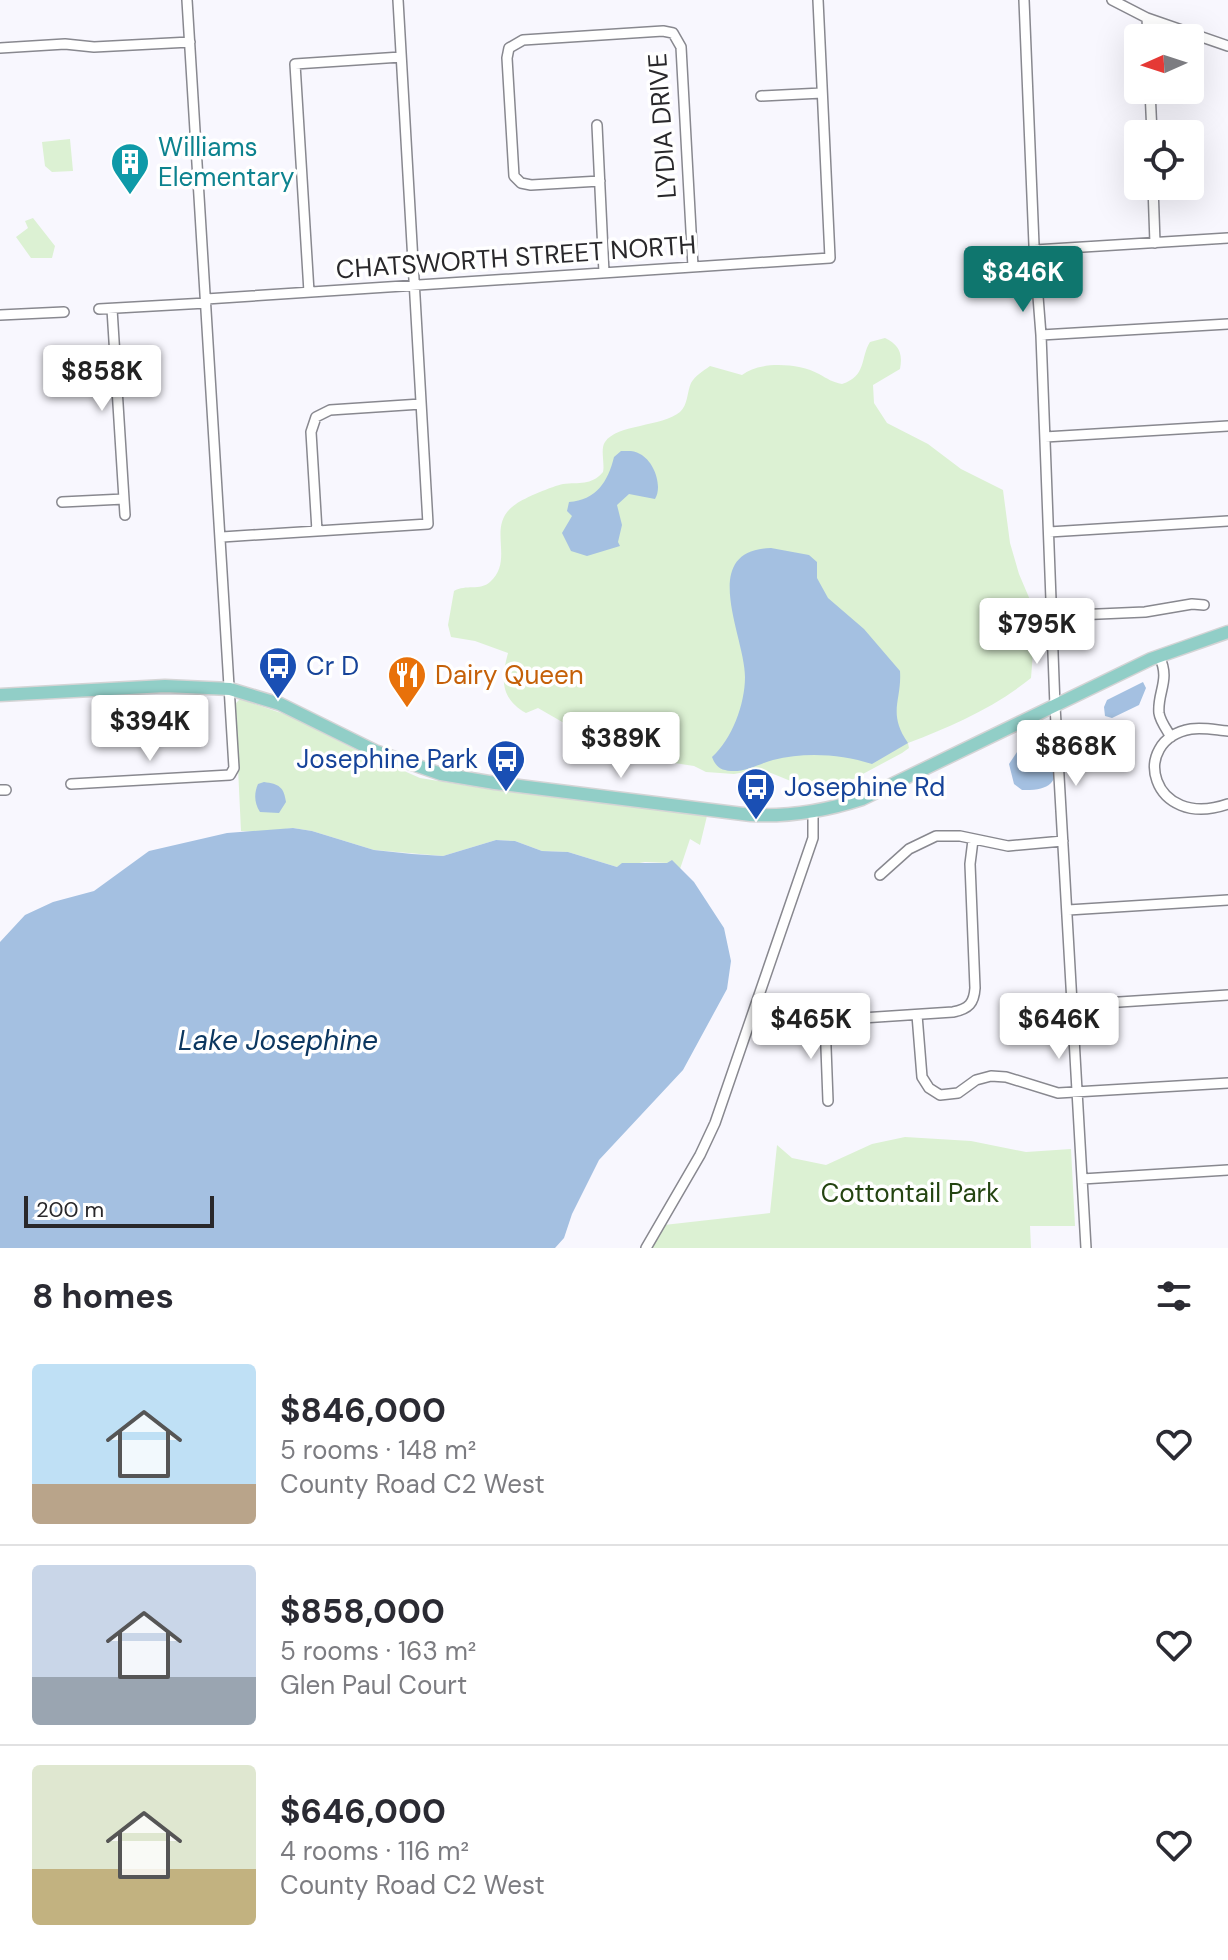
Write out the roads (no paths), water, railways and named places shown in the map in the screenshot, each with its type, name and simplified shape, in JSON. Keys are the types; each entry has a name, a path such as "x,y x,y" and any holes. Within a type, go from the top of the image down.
{"main road":[{"path":"0,695 165,686 230,689 286,707 387,756 453,777 751,815 788,815 813,812 879,792 1159,656 1228,632"}],"street":[{"path":"71,784 230,775 234,768 187,0"},
{"path":"222,537 428,524 398,0"},
{"path":"761,96 822,93 818,0"},
{"path":"1024,0 1055,706 1086,1248"},
{"path":"1112,0 1147,18 1228,46"},
{"path":"1147,18 1147,24"},
{"name":"LYDIA DRIVE","path":"600,181 531,185 521,183 514,176 509,48 523,40 663,31 673,33 681,47 693,267"},
{"path":"0,48 190,42"},
{"path":"309,292 295,64 401,57"},
{"name":"CHATSWORTH STREET NORTH","path":"99,309 830,258 822,93"},
{"path":"597,125 604,273"},
{"path":"1153,200 1155,243"},
{"path":"1035,250 1228,238"},
{"path":"112,309 125,515"},
{"path":"0,315 64,312"},
{"path":"1041,335 1228,324"},
{"path":"317,531 311,432 316,417 330,410 421,404"},
{"path":"1045,437 1228,426"},
{"path":"62,502 124,499"},
{"path":"1049,532 1228,521"},
{"path":"1053,616 1145,612 1192,604 1204,605"},
{"path":"1159,656 1165,681 1159,714 1171,737"},
{"path":"1228,731 1188,730 1171,737 1157,756 1154,767 1155,778 1163,793 1173,802 1197,810 1228,804"},
{"path":"646,1248 709,1137 813,838 813,812"},
{"path":"880,875 909,849 927,838 946,834 1008,846 1063,841"},
{"path":"753,1014 786,1023 917,1015 967,1008 972,1003 975,988 970,864 973,840"},
{"path":"1068,910 1228,900"},
{"path":"1073,1005 1228,995"},
{"path":"917,1015 922,1077 934,1092 952,1095 984,1077 998,1076 1048,1091 1077,1093 1228,1083"},
{"path":"825,1021 828,1101"},
{"path":"1082,1179 1228,1170"}],"water":[{"path":"621,451 638,453 649,462 658,487 655,499 629,494 617,505 622,525 620,546 587,556 571,551 562,533 572,516 567,511 569,502 594,493 604,482 614,457"},
{"path":"771,548 809,555 817,562 817,578 828,598 864,629 900,671 897,715 908,743 872,764 835,756 810,755 785,757 731,771 719,767 712,757 726,741 736,720 744,687 743,660 730,598 730,579 736,563 749,552"},
{"path":"1143,682 1146,688 1139,705 1112,718 1105,716 1107,700"},
{"path":"1038,740 1055,745 1054,780 1043,788 1022,790 1014,784 1009,764 1019,749"},
{"path":"258,784 277,785 284,793 286,802 279,813 260,812 258,809 256,791"},
{"name":"Lake Josephine","path":"293,828 374,850 412,854 443,856 496,840 515,841 542,851 568,852 617,867 622,863 667,863 672,860 694,882 724,928 731,961 727,989 683,1070 599,1160 572,1214 564,1238 555,1248 0,1248 0,942 25,915 53,902 94,891 149,851 227,833"}],"place":[{"name":"Williams Elementary","path":"130,196"},
{"name":"Cr D","path":"278,700"},
{"name":"Dairy Queen","path":"407,709"},
{"name":"Josephine Park","path":"506,793"},
{"name":"Josephine Rd","path":"756,821"}],"park label":[{"name":"Cottontail Park","path":"910,1193"}]}
